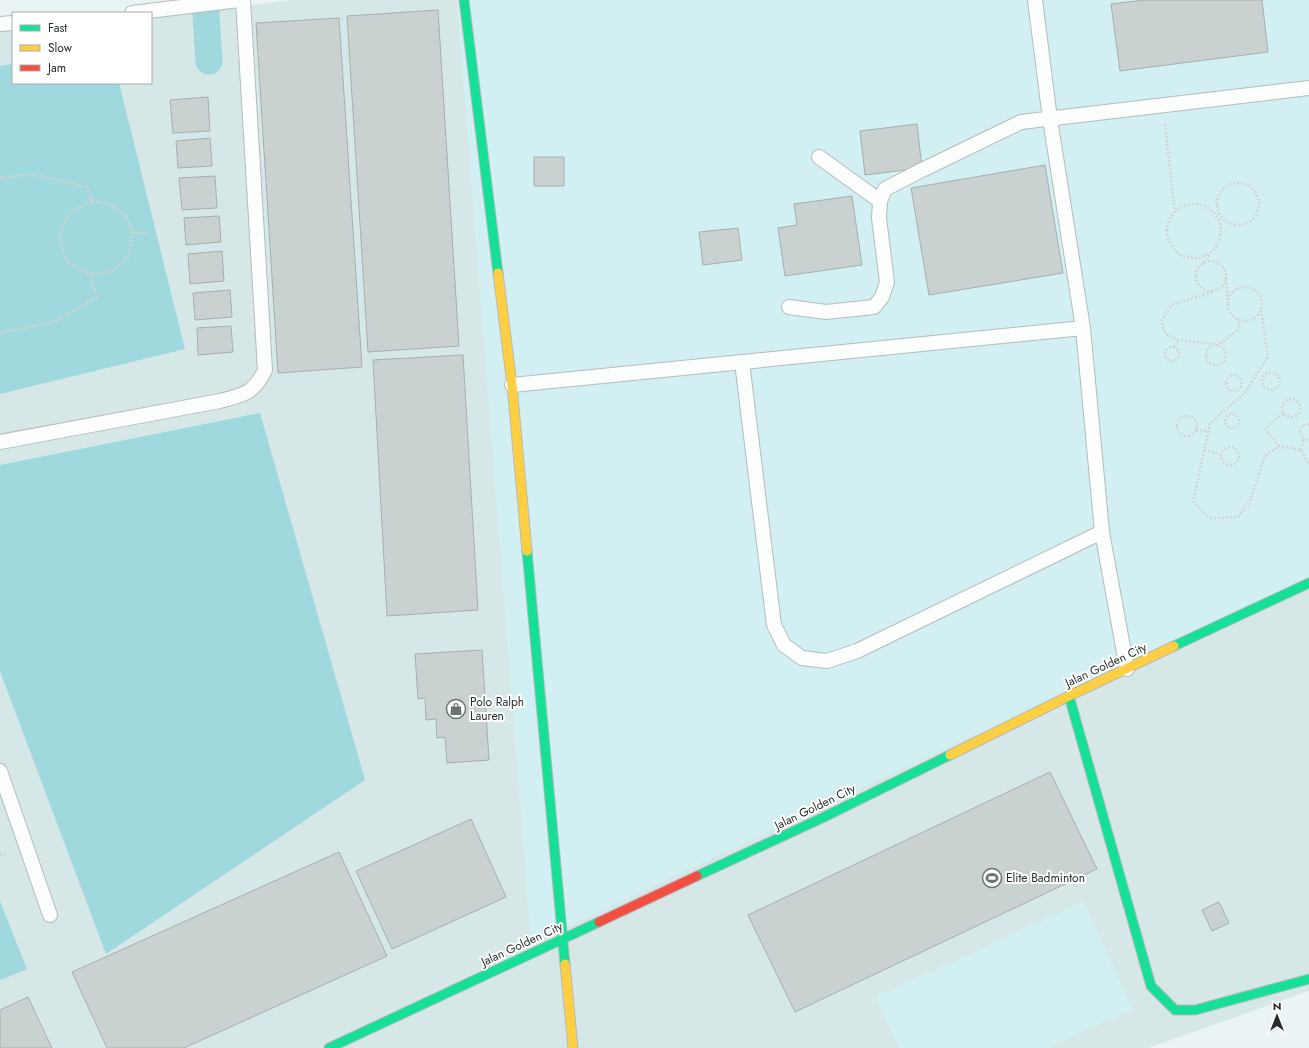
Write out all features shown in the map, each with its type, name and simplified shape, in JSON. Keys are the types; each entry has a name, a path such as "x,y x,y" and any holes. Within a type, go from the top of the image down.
{"street":[{"path":"464,0 512,385 573,1048"},
{"name":"Jalan Golden City","path":"329,1048 822,818 1069,696 1309,584"},
{"path":"1069,696 1151,986 1175,1010 1195,1010 1309,979"}],"lane":[{"path":"140,12 238,0"},
{"path":"0,442 220,401 244,395 259,383 265,370 243,0"},
{"path":"1035,0 1050,120 1083,328 1102,532 1127,669"},
{"path":"0,24 12,23"},
{"path":"789,307 826,312 874,307 882,298 887,282 879,218 880,201 885,189 1021,122 1050,120 1309,88"},
{"path":"819,157 880,201"},
{"path":"512,385 1083,328"},
{"path":"742,362 774,625 784,646 802,658 827,661 857,650 1102,532"},
{"path":"0,771 50,915"}],"path":[{"path":"1163,106 1175,212"},
{"path":"0,178 31,174 87,186 92,201"},
{"path":"1215,248 1209,254 1200,257 1192,258 1184,256 1176,252 1170,245 1167,237 1167,228 1170,219 1175,212 1182,207 1191,204 1209,208 1224,220 1230,224 1237,225 1251,221 1255,216 1259,203 1257,195 1253,190 1241,183 1228,185 1222,190 1216,202 1217,209 1224,220"},
{"path":"92,201 111,204 126,216 133,233 129,256 113,271 90,275 67,262 59,237 69,213 92,201"},
{"path":"1209,208 1220,223 1220,236 1215,248 1196,271 1196,281 1203,290 1212,292"},
{"path":"133,233 148,233"},
{"path":"1203,263 1213,261 1218,263 1221,265 1226,274 1230,312 1244,321 1254,318 1261,310"},
{"path":"1226,274 1224,284 1217,290 1171,305 1161,322 1166,334 1178,340 1218,345 1223,348 1225,358 1222,363 1215,365 1209,362 1206,357 1209,348 1218,345 1238,330 1239,319"},
{"path":"0,333 54,322 97,298 90,275"},
{"path":"1228,304 1231,295 1234,291 1240,288 1251,288 1259,294 1268,357 1246,392 1210,424 1193,501 1209,518 1238,517 1250,501 1265,456 1279,446"},
{"path":"1175,347 1178,340"},
{"path":"1175,347 1178,350 1179,356 1176,360 1169,360 1166,356 1166,349 1175,347"},
{"path":"1258,371 1263,376"},
{"path":"1268,372 1275,372 1280,376 1280,385 1272,390 1266,389 1262,381 1263,376 1268,372"},
{"path":"1237,376 1241,379 1242,384 1240,389 1236,392 1228,389 1226,382 1229,377 1237,376"},
{"path":"1240,389 1246,392"},
{"path":"1293,399 1300,405 1300,411 1296,416 1287,417 1283,413 1282,404 1287,400 1293,399"},
{"path":"1223,411 1228,414 1235,414 1237,416 1239,420 1236,426 1232,428 1226,424 1228,414"},
{"path":"1283,413 1266,429 1279,446 1301,450"},
{"path":"1190,416 1195,420 1197,426 1196,430 1192,435 1183,435 1178,430 1177,424 1183,417 1190,416"},
{"path":"1309,424 1304,424 1300,429 1300,435 1304,439 1309,440"},
{"path":"1196,430 1209,432"},
{"path":"1304,439 1301,450 1309,464"},
{"path":"1232,446 1237,450 1239,459 1232,465 1226,464 1221,460 1220,454 1226,447 1232,446"},
{"path":"1204,450 1220,454"}],"shaded area":[{"path":"291,0 1309,0 1309,991 1148,1048 0,1048 0,29 12,28 12,84 152,84 152,18"},
{"path":"457,0 1309,0 1309,577 531,944"},
{"path":"1083,902 1133,1009 1047,1048 899,1048 876,997"}],"water":[{"path":"12,64 12,84 119,84 185,349 0,394 0,66"},
{"path":"260,413 365,780 106,954 0,671 0,465"},
{"path":"0,901 27,969 0,980"}],"building":[{"path":"1145,0 1262,0 1268,52 1120,71 1111,4"},
{"path":"438,10 459,346 368,352 347,16"},
{"path":"339,18 362,367 278,373 256,23"},
{"path":"208,97 210,131 173,133 170,100"},
{"path":"917,124 922,168 865,175 860,131"},
{"path":"210,138 212,166 178,168 176,141"},
{"path":"534,157 564,157 564,186 534,186"},
{"path":"1045,165 1063,273 929,295 911,188"},
{"path":"215,176 217,208 182,210 179,178"},
{"path":"852,196 862,265 785,276 778,228 797,225 794,204"},
{"path":"219,216 221,242 186,245 184,218"},
{"path":"738,228 742,260 703,265 699,232"},
{"path":"222,251 224,281 190,284 188,254"},
{"path":"230,290 232,317 195,320 193,293"},
{"path":"231,326 233,352 198,355 197,328"},
{"path":"463,355 478,610 387,616 373,360"},
{"name":"Polo Ralph Lauren","path":"482,650 489,760 447,763 445,737 437,738 436,719 426,720 425,698 418,699 415,654"},
{"path":"1050,772 1097,869 795,1012 748,915"},
{"path":"471,819 506,897 392,949 356,871"},
{"path":"339,852 387,956 184,1048 107,1048 72,972"},
{"path":"1219,902 1229,923 1212,931 1202,910"},
{"path":"28,997 52,1048 0,1048 0,1010"}],"waterway":[{"path":"205,0 209,61"}],"traffic: fast":[{"path":"464,0 498,273"},
{"path":"527,551 565,964"},
{"path":"1174,646 1309,583"},
{"path":"1069,696 1151,986 1175,1010 1195,1010 1309,979"},
{"path":"697,876 822,818 950,755"},
{"path":"329,1048 599,922"}],"traffic: slow":[{"path":"498,273 512,385 527,551"},
{"path":"950,755 1174,646"},
{"path":"565,964 573,1048"}],"traffic: jam":[{"path":"599,922 697,876"}],"place":[{"name":"Polo Ralph Lauren","path":"456,709"},
{"name":"Elite Badminton","path":"992,878"}]}
